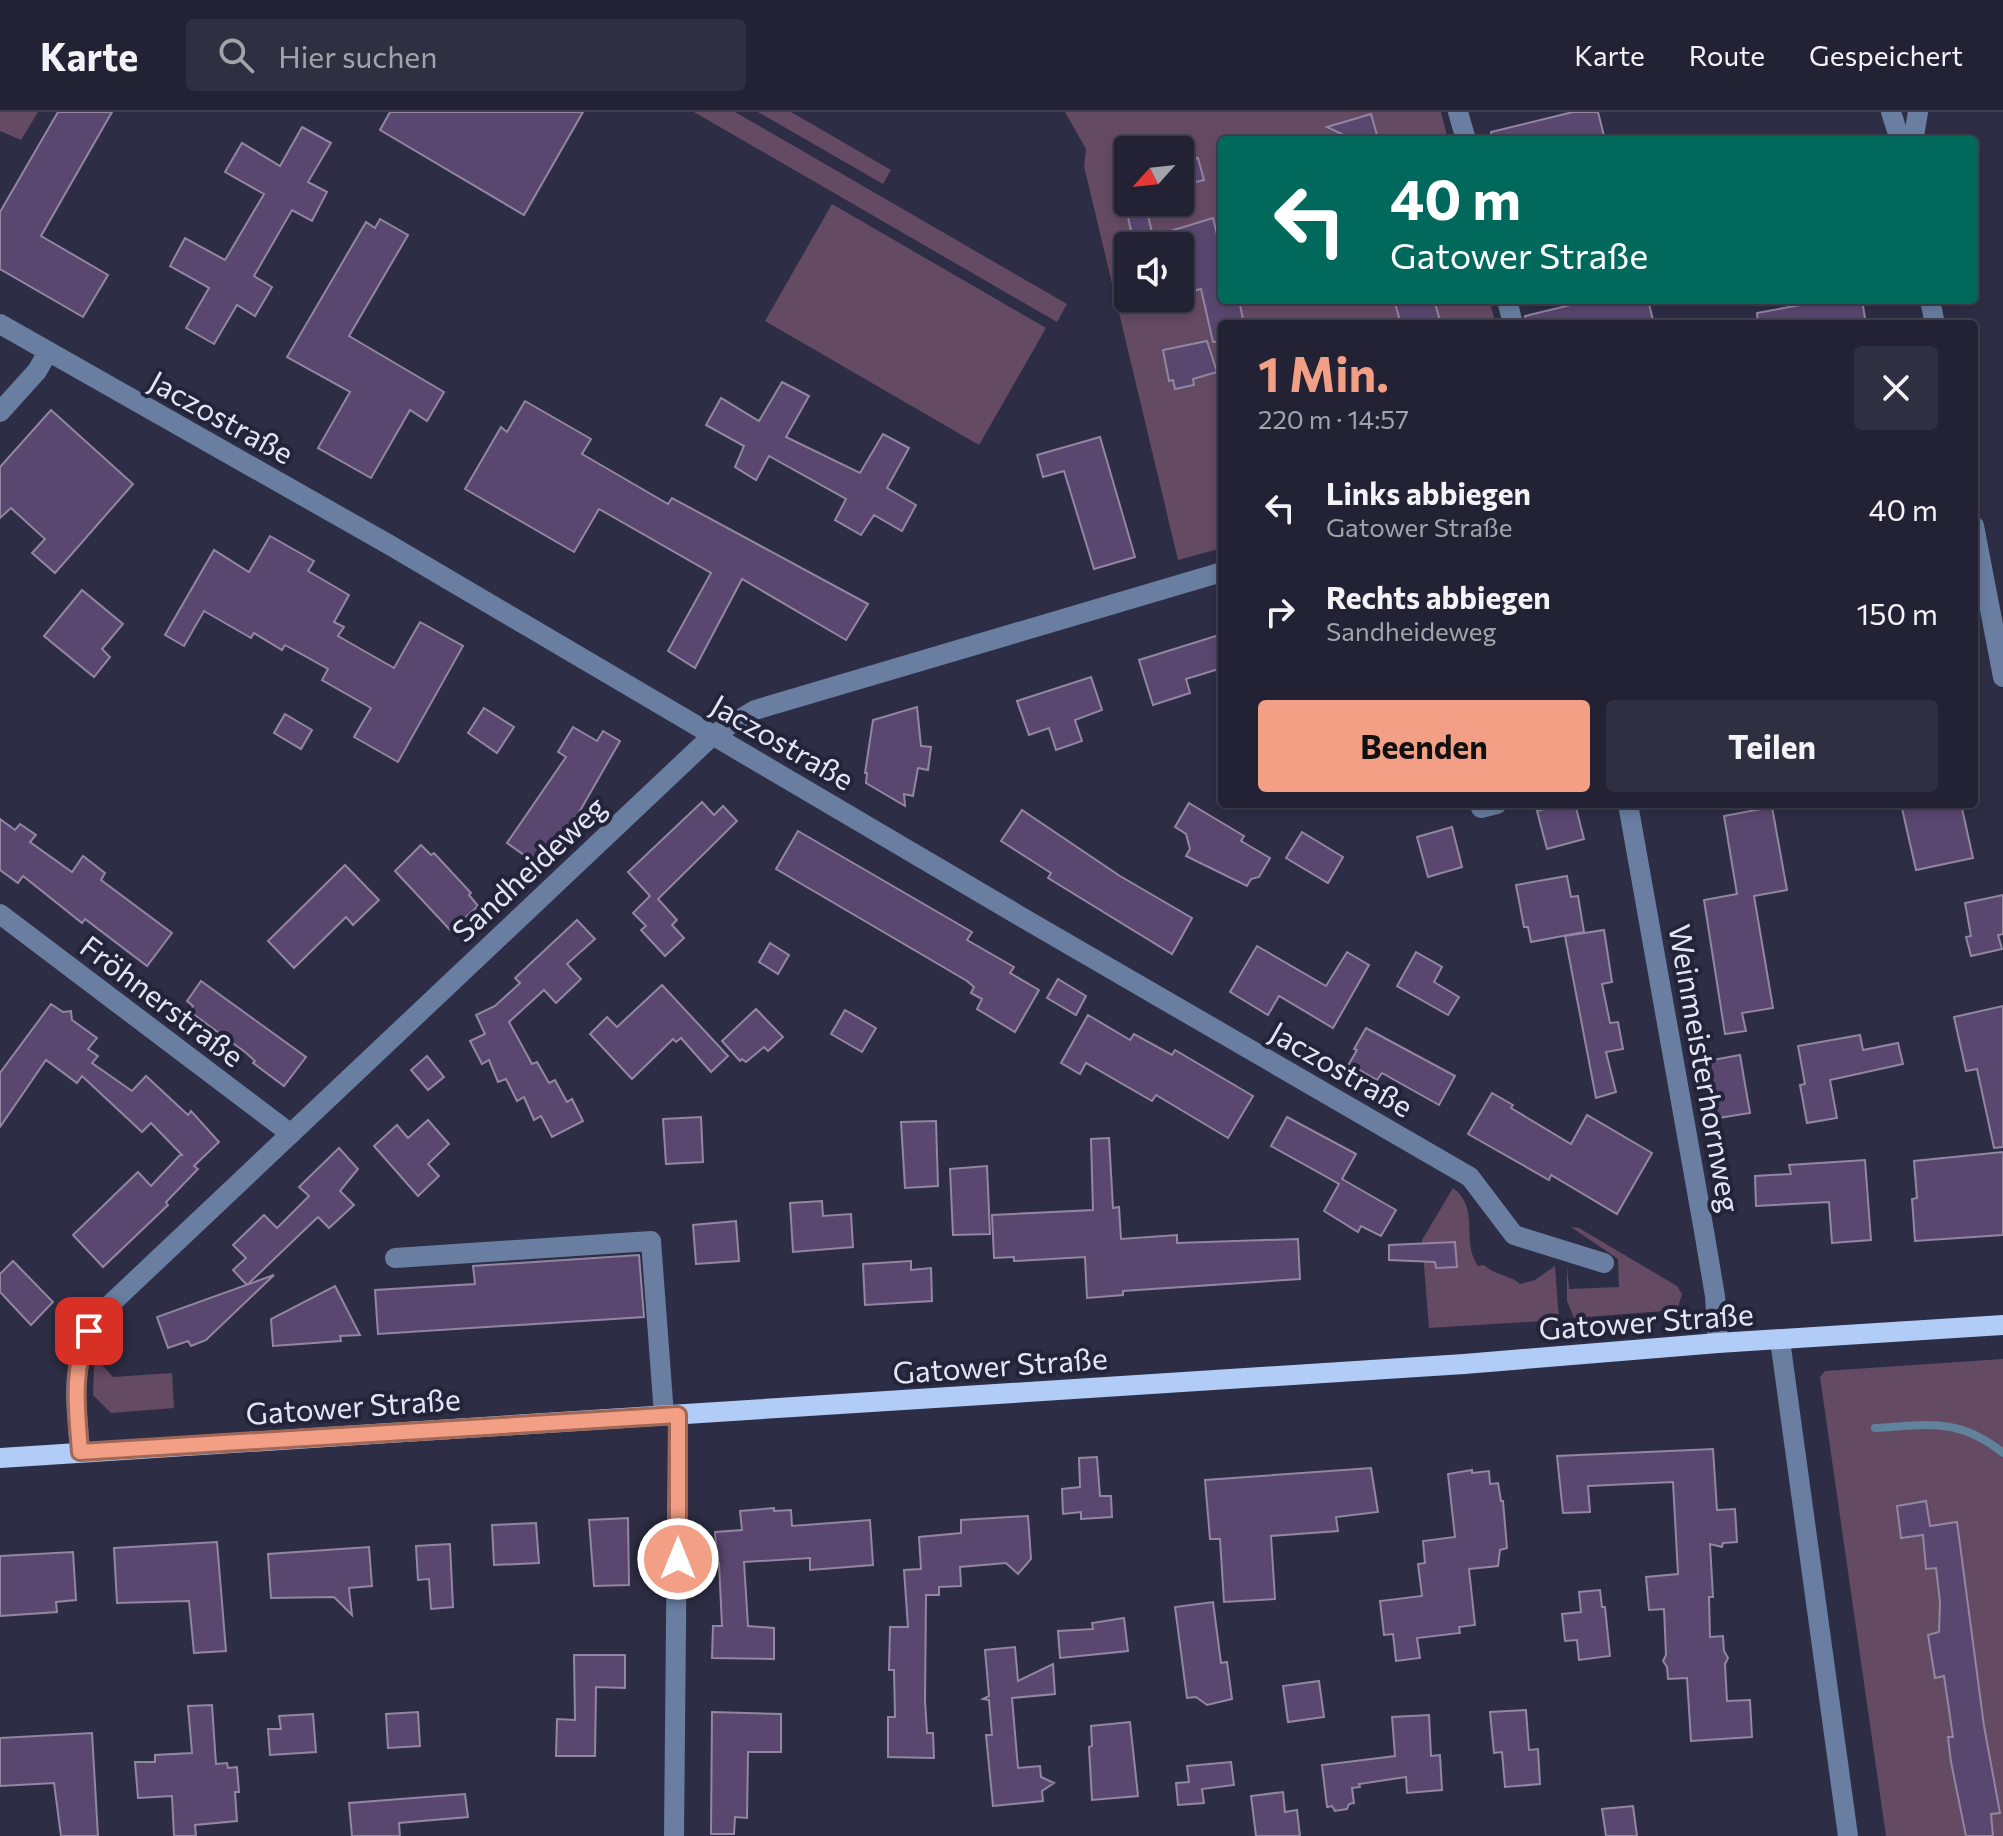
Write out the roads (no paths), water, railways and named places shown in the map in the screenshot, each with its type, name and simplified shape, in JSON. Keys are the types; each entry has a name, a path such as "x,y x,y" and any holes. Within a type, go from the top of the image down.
{"main road":[{"name":"Gatower Straße","path":"0,1458 1464,1364 1718,1343 2003,1325"}],"street":[{"path":"1458,112 1465,136"},
{"path":"1891,112 1900,136"},
{"path":"1914,136 1918,112"},
{"name":"Jaczostraße","path":"0,324 388,544 1470,1177 1514,1235 1604,1263"},
{"path":"0,412 37,371 48,352"},
{"path":"1978,547 2003,677"},
{"name":"Sandheideweg","path":"80,1452 75,1376 81,1348 100,1314 713,735 755,710 1218,573"},
{"name":"Weinmeisterhornweg","path":"1629,808 1715,1296 1718,1343"},
{"name":"Fröhnerstraße","path":"0,914 291,1134"},
{"path":"395,1258 651,1241 671,1415 674,1836"},
{"path":"1780,1340 1848,1836"}],"waterway":[{"path":"1875,1428 1927,1425 1957,1428 1987,1441 2003,1453"}]}
